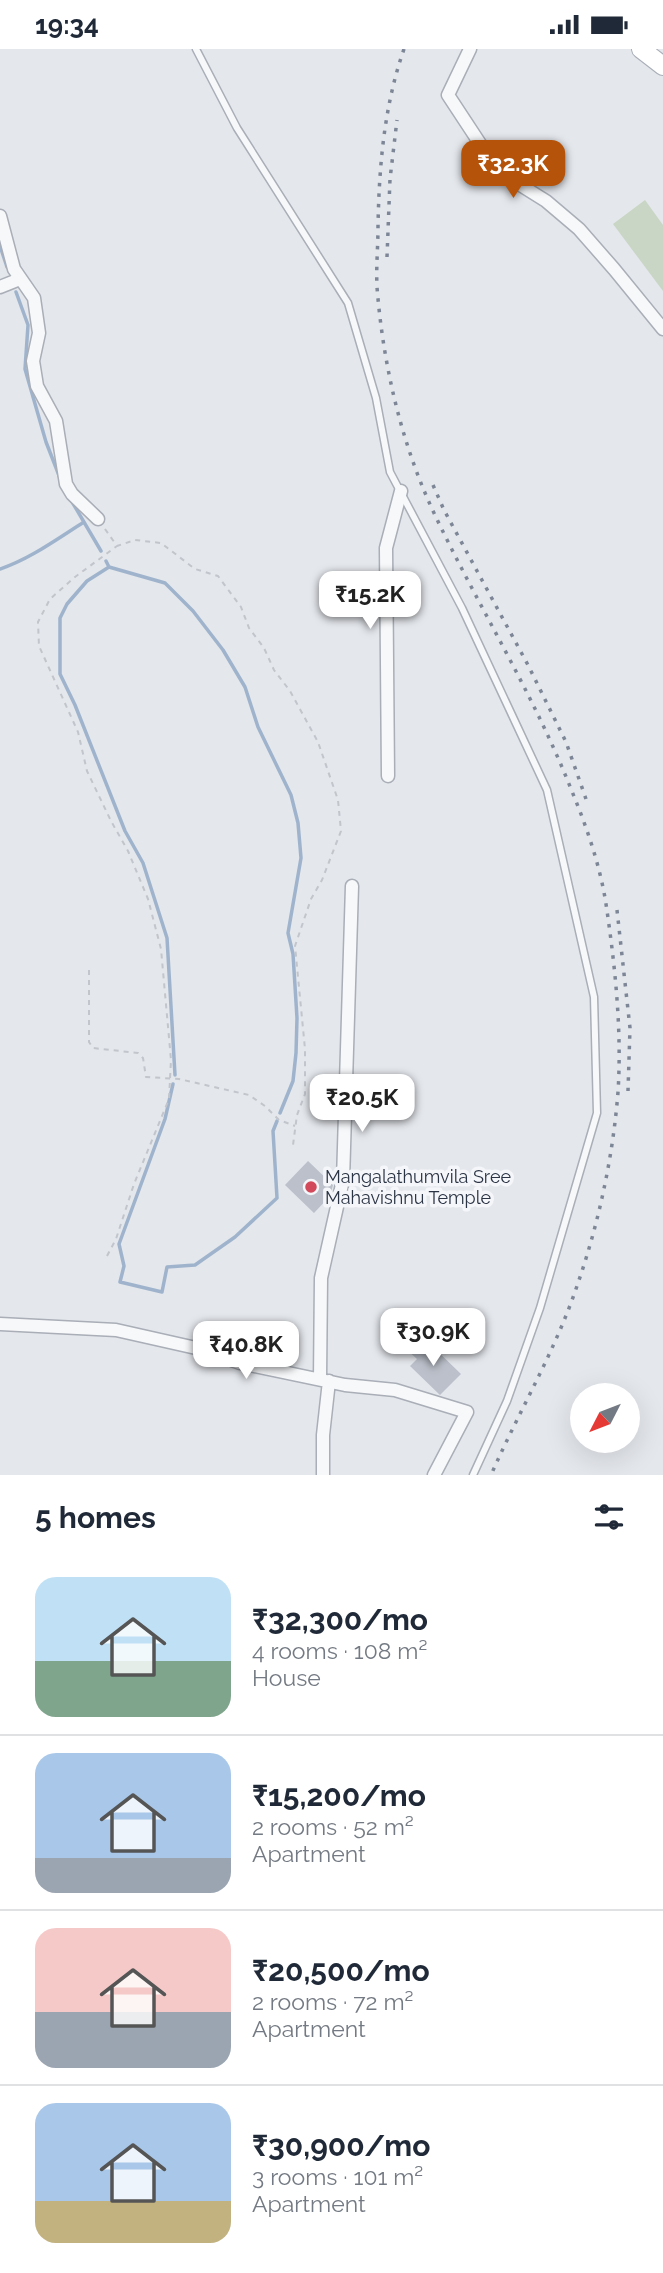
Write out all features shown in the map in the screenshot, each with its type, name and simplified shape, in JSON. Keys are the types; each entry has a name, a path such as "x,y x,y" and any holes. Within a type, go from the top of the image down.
{"main road":[{"path":"641,49 663,66"}],"street":[{"path":"470,49 449,95 498,171 546,201 579,229 663,330"},
{"path":"0,216 14,269 34,298 37,310 39,333 33,361 37,386 56,421 66,484 72,494 98,519"},
{"path":"0,287 20,279"},
{"path":"388,776 386,548 401,491"},
{"path":"323,1475 321,1278 343,1180 352,886"},
{"path":"0,1324 116,1329 196,1348 240,1363 345,1385 396,1390 467,1412 434,1475"}],"lane":[{"path":"195,49 237,128 348,303 376,398 390,472 462,607 547,790 594,997 597,1112 540,1308 506,1401 473,1475"}],"path":[{"path":"98,519 117,546"},
{"path":"107,1256 116,1239 134,1184 169,1099 171,1078 161,949 148,899 128,851 87,771 78,732 39,646 38,622 50,599 75,577 117,546 135,540 161,543 195,569 218,576 241,607 249,628 264,648 274,670 290,691 318,742 338,800 341,831 295,946 305,1049 305,1094 297,1115 293,1145"},
{"path":"89,970 89,1042 93,1048 138,1053 143,1058 146,1077 171,1078 249,1095 279,1120 296,1126"}],"green space":[{"path":"645,200 663,225 663,291 613,224"}],"building":[{"name":"Mangalathumvila Sree Mahavishnu Temple","path":"308,1161 333,1185 330,1196 314,1213 285,1185"},
{"path":"411,1341 423,1352 431,1345 461,1374 440,1395 410,1366 417,1359 405,1348"}],"waterway":[{"path":"0,246 7,267"},
{"path":"16,292 28,325 25,369 46,442 60,478"},
{"path":"71,500 101,551"},
{"path":"0,569 33,554 84,522"},
{"path":"106,561 109,567 87,581 67,604 60,618 60,674 125,831 143,863 167,938 175,1075"},
{"path":"109,567 165,583 193,611 223,650 245,687 258,727 291,795 298,823 301,858 288,933 293,954 296,1053 293,1081 280,1113"},
{"path":"173,1084 165,1119 119,1244 124,1266 120,1282 162,1292 167,1267 195,1265 235,1237 277,1198 273,1131 277,1121"}],"railway":[{"path":"404,49 387,115 381,159 377,265 380,316 395,403 412,459 434,513 540,718 587,831 606,904 618,1021 616,1116 609,1164 592,1236 559,1332 491,1475"},
{"path":"387,257 390,179 397,120"},
{"path":"433,485 566,742 586,799"},
{"path":"617,910 630,1028 628,1091"}],"place":[{"name":"Mangalathumvila Sree Mahavishnu Temple","path":"311,1187"}]}
